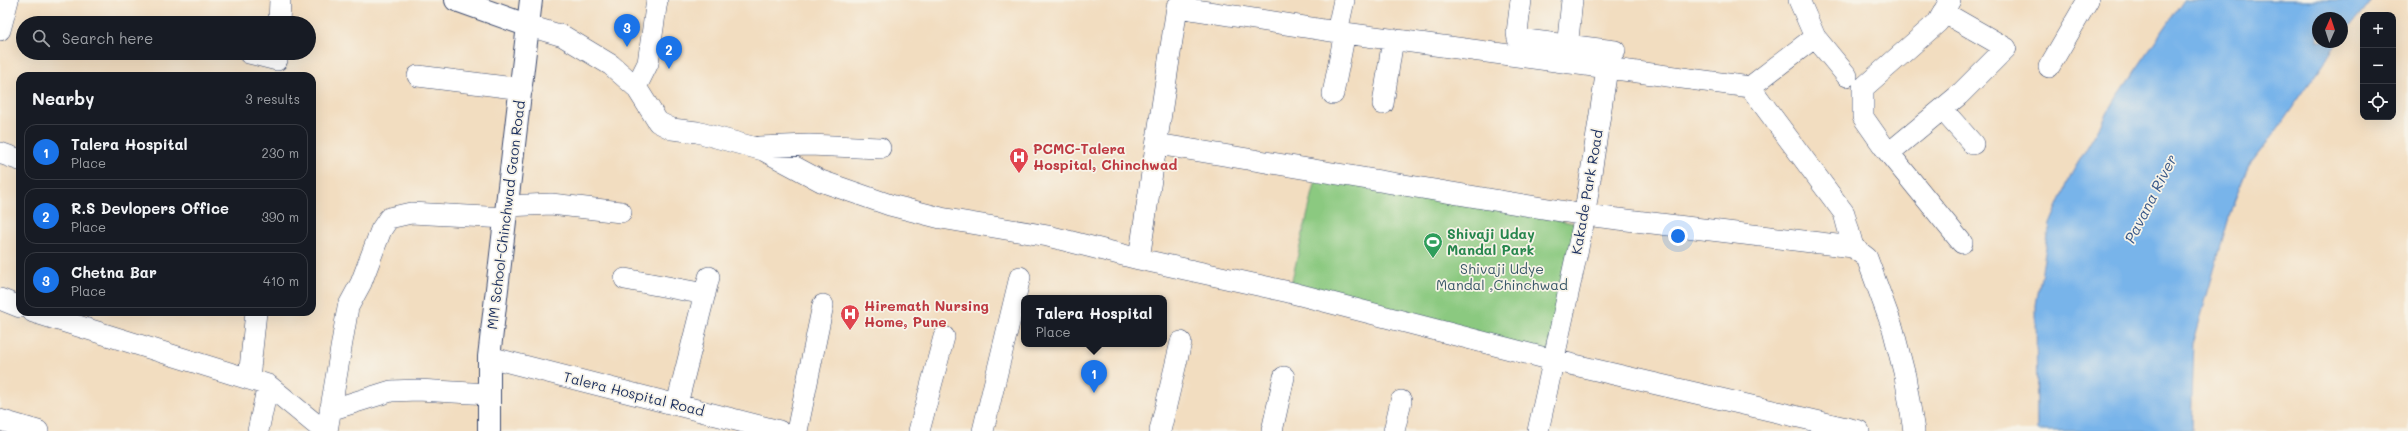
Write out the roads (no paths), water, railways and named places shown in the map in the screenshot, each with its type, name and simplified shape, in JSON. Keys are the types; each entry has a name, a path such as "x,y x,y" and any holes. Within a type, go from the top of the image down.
{"main road":[{"path":"456,0 529,26"},
{"name":"MM School-Chinchwad Gaon Road","path":"489,431 489,357 522,89 531,0"}],"street":[{"path":"0,30 8,0"},
{"path":"279,16 280,0"},
{"path":"636,87 648,63 657,0"},
{"path":"1333,94 1344,0"},
{"path":"1521,0 1518,39 1567,54"},
{"path":"1567,54 1572,0"},
{"path":"1799,0 1815,36 1847,76"},
{"path":"2049,67 2088,0"},
{"path":"1889,153 1942,109 2006,48 1946,6 1938,22 1863,88 1863,117 1889,153 1962,243"},
{"path":"1139,259 1177,7 1393,39 1567,54 1611,60 1750,87 1844,213 1854,247 1867,258 1893,329 1906,376 1914,431"},
{"path":"529,26 563,36 612,66 636,87 658,122 665,126 672,129 697,132 763,150 821,181 890,204 941,218 1048,236 1139,259 1288,292 1553,360 1859,431"},
{"path":"1750,87 1815,36"},
{"path":"1382,104 1393,39"},
{"name":"Kakade Park Road","path":"1538,431 1585,215 1611,60"},
{"path":"418,76 522,89"},
{"path":"1942,109 1973,144"},
{"path":"1157,144 1585,215 1854,247"},
{"path":"754,148 809,145 880,148"},
{"path":"0,153 16,159"},
{"path":"45,316 86,330 259,382 325,431 348,307 361,283 381,230 389,218 411,213 506,212 551,204 621,212"},
{"path":"983,431 1020,277"},
{"path":"625,279 707,285 677,404"},
{"path":"0,299 16,305"},
{"path":"797,431 823,305"},
{"path":"256,316 259,382 258,431"},
{"path":"919,431 944,337"},
{"path":"1160,431 1181,342"},
{"name":"Talera Hospital Road","path":"489,357 779,431"},
{"path":"1272,431 1284,377"},
{"path":"330,410 391,391 418,390 489,394"},
{"path":"1394,431 1401,401"},
{"path":"0,420 38,431"}],"water":[{"name":"Pavana River","path":"2184,0 2371,0 2360,12 2348,29 2348,12 2312,12 2312,48 2334,48 2279,127 2248,167 2232,207 2194,341 2191,431 2037,431 2036,305 2050,224 2072,173 2117,97"}],"place":[{"name":"Chetna Bar","path":"627,47"},
{"name":"R.S Devlopers Office","path":"669,69"},
{"name":"PCMC-Talera Hospital, Chinchwad","path":"1019,174"},
{"name":"Shivaji Uday Mandal Park","path":"1433,259"},
{"name":"Hiremath Nursing Home, Pune","path":"850,331"},
{"name":"Talera Hospital","path":"1094,393"}],"park label":[{"name":"Shivaji Udye Mandal ,Chinchwad","path":"1502,278"}]}
